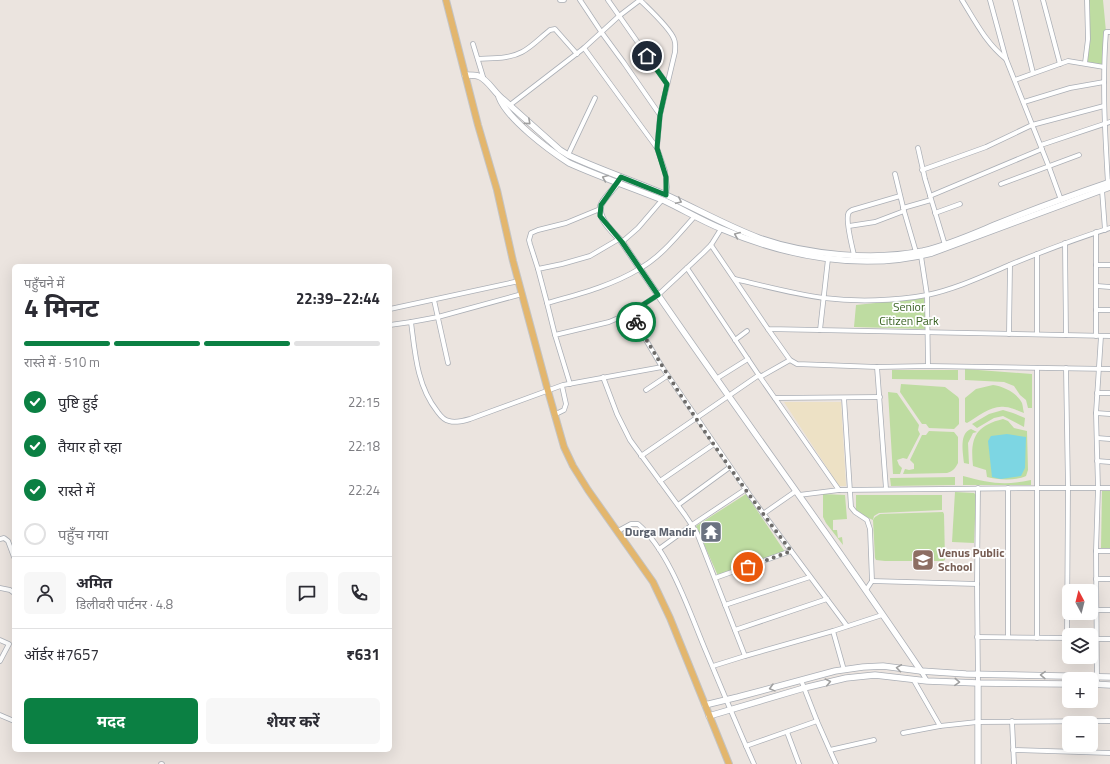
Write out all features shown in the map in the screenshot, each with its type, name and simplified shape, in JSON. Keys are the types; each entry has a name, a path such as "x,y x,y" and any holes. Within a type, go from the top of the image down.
{"main road":[{"path":"446,0 465,75 498,190 522,294 564,447 573,466 588,490 653,582 670,618 729,764"}],"street":[{"path":"580,0 660,115"},
{"path":"608,0 667,84"},
{"path":"510,106 577,54 602,33 619,16 640,0 671,32 674,39 675,52 660,115 657,148"},
{"path":"962,0 979,28 994,48 1006,59"},
{"path":"990,0 1006,59 1024,102 1061,202"},
{"path":"1015,0 1033,73"},
{"path":"1043,0 1060,64"},
{"path":"1086,63 1088,39 1087,0"},
{"path":"478,59 504,57 524,52 550,30 555,29 577,54"},
{"path":"1109,185 1104,125 1104,66 1106,32 1110,32"},
{"path":"473,44 484,80"},
{"path":"538,269 590,256 621,241 638,228 664,198 666,177 657,148 584,48"},
{"path":"1015,80 1068,61 1104,66"},
{"path":"465,75 480,77 484,80 499,97 560,150 568,155 759,238 789,247 854,255 880,256 919,254 1109,185"},
{"path":"1024,102 1070,88 1104,82"},
{"path":"499,97 501,103 515,119 555,154 569,163 618,184 664,198 721,229 777,249 828,259 879,260 948,248 1061,202 1102,190 1109,185"},
{"path":"568,155 595,98"},
{"path":"922,170 986,147 1032,125 1104,106"},
{"path":"849,226 875,222 1041,147 1110,122"},
{"path":"918,148 922,170 945,245"},
{"path":"1001,184 1079,155"},
{"path":"895,174 904,210 919,254 927,295 928,366"},
{"path":"621,177 618,184 602,203 600,216 621,241 716,379 866,590 927,681"},
{"path":"1102,190 1105,230"},
{"path":"854,255 848,215 852,210 900,196"},
{"path":"935,213 960,204"},
{"path":"570,384 529,240 531,233 566,223 600,209"},
{"path":"547,303 598,288 640,269 655,258 695,216"},
{"path":"734,279 785,291 824,298 847,300 927,295 961,285 1065,242 1110,228"},
{"path":"556,334 602,324 630,313 658,295 711,245 721,229"},
{"path":"1096,232 1096,310 1099,336 1096,393 1098,488 1096,584"},
{"path":"1065,242 1066,335"},
{"path":"711,245 790,360 797,364 878,367 928,366 1110,369"},
{"path":"1037,334 1038,254"},
{"path":"820,330 828,259"},
{"path":"1009,334 1010,265"},
{"path":"1096,265 1110,265"},
{"path":"687,268 839,490"},
{"path":"392,309 519,281"},
{"path":"1097,286 1110,286"},
{"path":"392,325 438,317 522,294"},
{"path":"434,300 448,362"},
{"path":"1096,310 1110,310"},
{"path":"630,313 662,367 714,444 763,514 847,626"},
{"path":"411,322 418,369 423,386 433,406 445,420 455,422 470,419 562,386 662,367"},
{"path":"768,329 1110,336"},
{"path":"735,340 747,332"},
{"path":"716,379 748,359"},
{"path":"641,456 728,396 760,376 790,360"},
{"path":"878,367 886,489"},
{"path":"1037,368 1037,638"},
{"path":"1066,368 1068,628"},
{"path":"646,390 668,376"},
{"path":"603,377 622,427 641,456 692,525 701,541 745,656"},
{"path":"554,415 564,410 566,404 562,386"},
{"path":"1096,393 1110,393"},
{"path":"775,398 880,398"},
{"path":"844,398 852,510 864,517 869,523 872,581 866,590"},
{"path":"1096,413 1110,414"},
{"path":"1097,438 1110,439"},
{"path":"660,481 714,444"},
{"path":"1097,461 1110,462"},
{"path":"678,505 730,467"},
{"path":"977,764 978,488"},
{"path":"1008,488 1008,638"},
{"path":"763,514 798,493 886,489 1110,488"},
{"path":"658,549 746,490"},
{"path":"618,531 631,524 638,524 658,549 677,583 754,764"},
{"path":"0,539 4,538 8,541 12,552"},
{"path":"1096,550 1110,551"},
{"path":"715,578 791,551"},
{"path":"725,605 810,577"},
{"path":"1096,579 1110,579"},
{"path":"872,581 977,584"},
{"path":"0,588 12,591"},
{"path":"735,630 827,599"},
{"path":"1098,610 1110,610"},
{"path":"713,666 882,615"},
{"path":"832,631 844,670"},
{"path":"977,637 1062,638"},
{"path":"1098,639 1110,639"},
{"path":"0,640 9,644 0,661"},
{"path":"705,704 726,700 801,680 863,667 884,666 921,671 978,674 1062,675"},
{"path":"709,716 804,688 846,678 875,675 927,681 1062,684"},
{"path":"1098,676 1110,676"},
{"path":"912,679 940,726"},
{"path":"801,680 836,764"},
{"path":"1098,684 1110,685"},
{"path":"0,715 12,720"},
{"path":"746,746 817,721"},
{"path":"1012,721 1014,764"},
{"path":"903,733 940,726 977,722 1110,721"},
{"path":"786,732 799,764"},
{"path":"830,750 874,740"},
{"path":"1013,750 1110,753"}],"green space":[{"path":"1087,0 1103,0 1106,32 1104,67 1086,63"},
{"name":"Senior Citizen Park","path":"924,298 926,329 854,327 856,305"},
{"path":"965,369 1032,374 1032,408 1028,408 1026,400 1020,395 1014,386 1004,382 965,380"},
{"path":"892,370 958,370 958,380 892,379"},
{"path":"901,384 945,387 959,399 959,424 954,429 929,428 926,424 922,424 900,392"},
{"path":"993,385 1005,388 1017,396 1022,403 1024,413 1010,408 1000,407 990,409 967,423 965,422 965,398 976,389"},
{"path":"888,392 897,393 919,425 918,430 920,434 907,459 903,458 897,460 902,468 900,474 893,474"},
{"path":"1003,410 1025,418 1024,427 1003,416 994,418 977,428 972,424 989,414"},
{"path":"1003,419 1008,421 1014,428 1027,431 1028,470 1026,476 1022,478 1006,480 987,477 986,470 973,466 972,448 976,435 986,425"},
{"path":"971,429 977,432 973,433 968,443 969,464 964,463 963,439 967,431"},
{"path":"929,431 954,432 958,437 958,463 956,467 947,473 903,474 905,469 914,469 914,464 910,460 922,435 926,435"},
{"path":"963,476 997,483 1013,483 1031,480 1031,485 963,485"},
{"path":"955,477 955,485 891,486 890,478"},
{"path":"1102,491 1110,491 1110,548 1101,548"},
{"path":"955,492 974,493 976,495 974,543 952,542"},
{"path":"746,494 785,552 718,576 696,526"},
{"path":"823,494 845,495 847,519 833,520 833,530 837,530 838,538 842,537 843,545 826,523 823,517"},
{"path":"856,495 942,495 942,510 879,513 874,516 873,520 860,514 856,510"},
{"path":"943,512 945,560 876,560 873,520 875,517 880,514"}],"sand":[{"path":"784,402 841,402 846,486 839,486"}],"water":[{"path":"1007,434 1026,437 1025,468 1021,476 1001,479 992,477 988,441 991,436"}],"way so far":[{"path":"636,322 689,408 751,497 791,551 748,567"}],"place":[{"name":"Durga Mandir","path":"711,532"},
{"name":"Venus Public School","path":"923,560"}],"route":[{"path":"636,322 630,313 658,295 622,242 602,219 599,212 602,203 618,184 621,177 666,195 667,188 665,171 657,148 660,115 667,84 647,56"}]}
